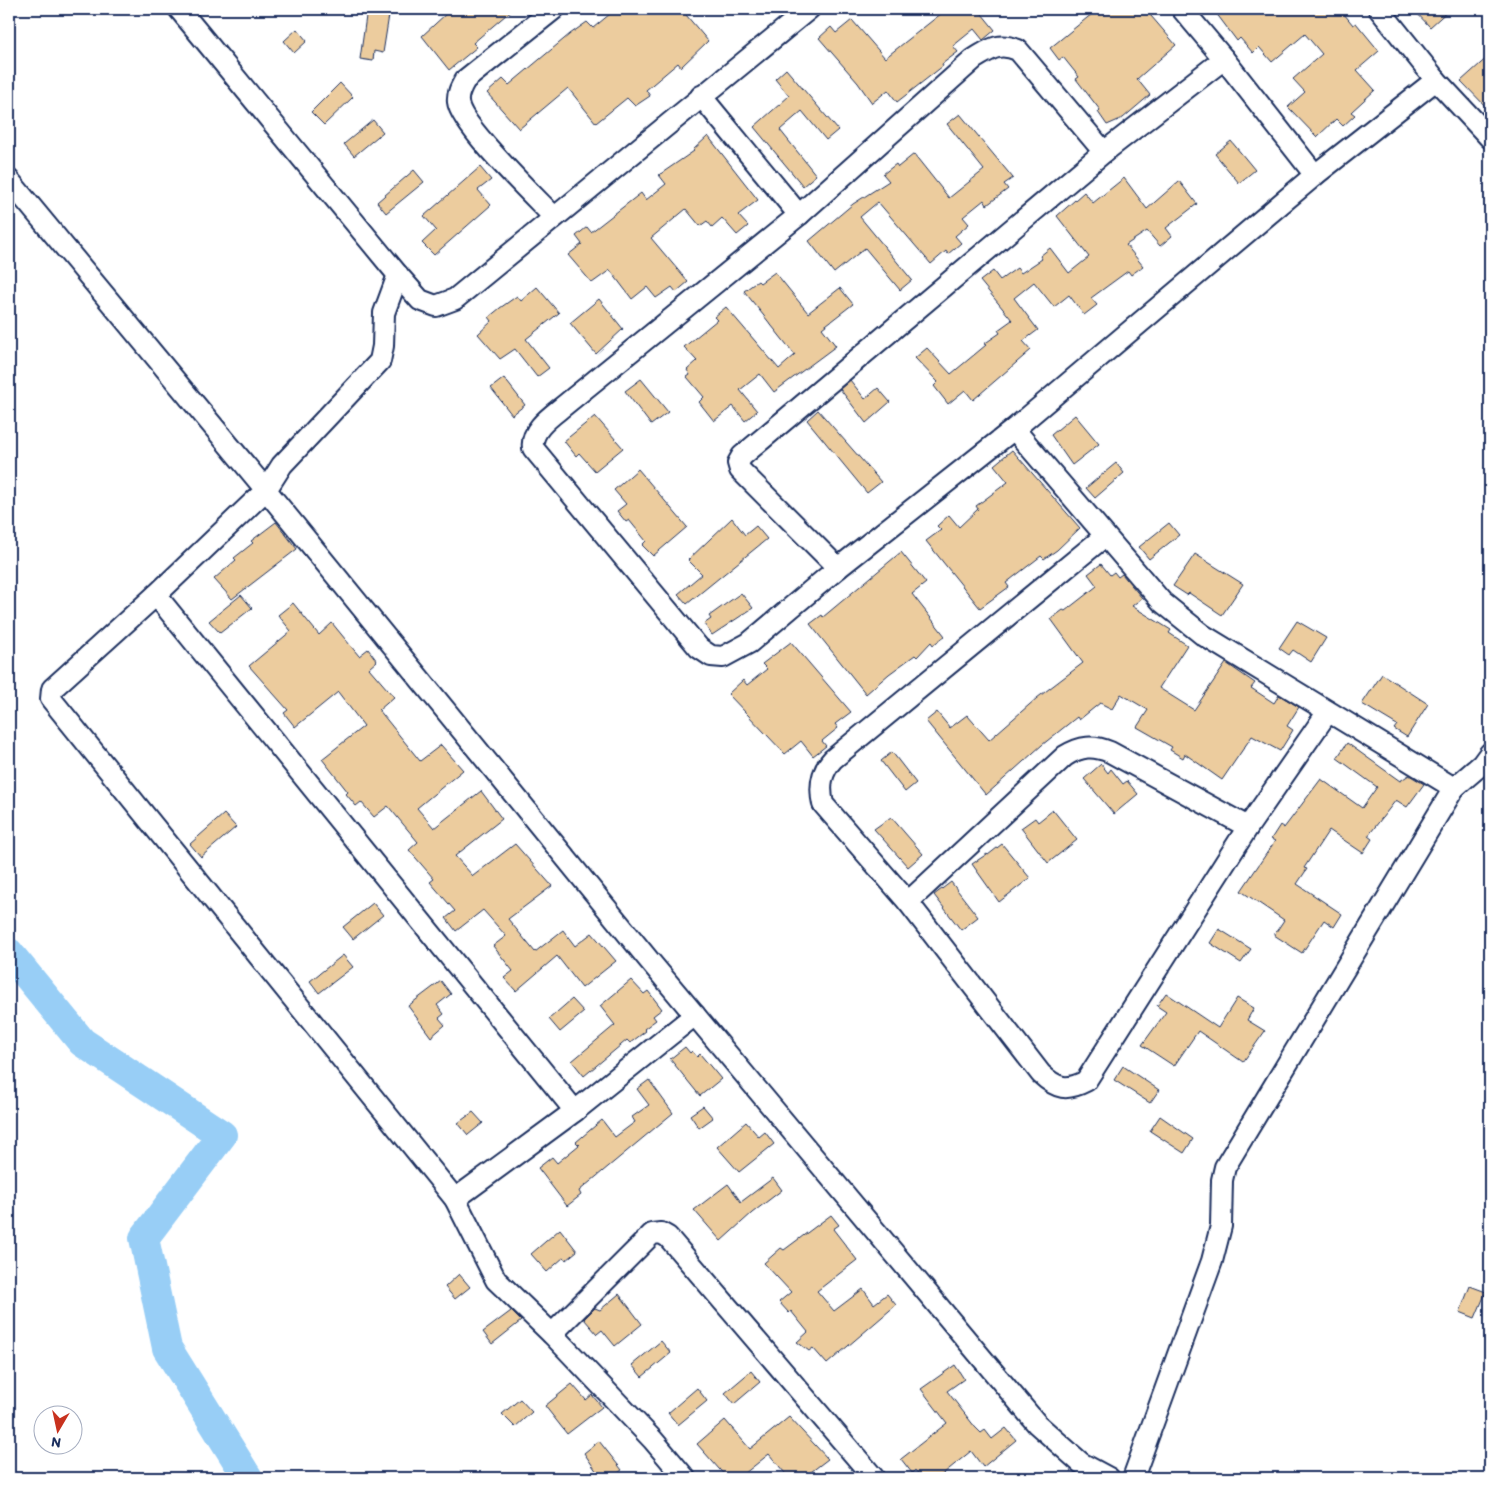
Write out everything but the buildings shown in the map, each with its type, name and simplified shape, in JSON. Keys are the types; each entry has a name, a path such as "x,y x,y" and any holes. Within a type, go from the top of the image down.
{"street":[{"path":"179,9 398,275 420,300 436,306 455,299 809,9"},
{"path":"554,9 464,80 458,92 458,103 463,115 480,138 554,217"},
{"path":"1182,9 1224,59 1315,175"},
{"path":"1379,9 1436,80 1490,138"},
{"path":"1104,152 1018,50 1006,45 994,47 974,59 799,215 566,404 537,431 532,443 533,448 699,648 711,656 723,657 749,643 838,568 1014,429 1315,175 1436,80"},
{"path":"838,568 740,470 738,463 742,456 1104,152 1224,59"},
{"path":"701,96 799,215"},
{"path":"9,180 266,490 695,1015 1037,1424 1081,1463 1109,1478"},
{"path":"398,275 384,313 383,346 380,361 282,464 266,490 156,595 52,689 51,699 456,1198 496,1280 552,1334 653,1440 685,1478"},
{"path":"1014,429 1162,602 1203,635 1262,669 1327,713 1454,788"},
{"path":"1105,536 825,768 820,792 823,804 908,902 1041,1074 1053,1085 1064,1089 1075,1087 1086,1081 1248,827 1327,713"},
{"path":"156,595 575,1112"},
{"path":"908,902 1066,756 1077,749 1090,746 1110,752 1248,827"},
{"path":"1133,1478 1212,1261 1221,1226 1222,1180 1225,1167 1454,788 1482,764 1490,753"},
{"path":"456,1198 575,1112 695,1015"},
{"path":"552,1334 652,1234 661,1233 668,1237 874,1478"}],"waterway":[{"path":"9,953 82,1042 222,1135 144,1238 167,1348 248,1478"}]}
